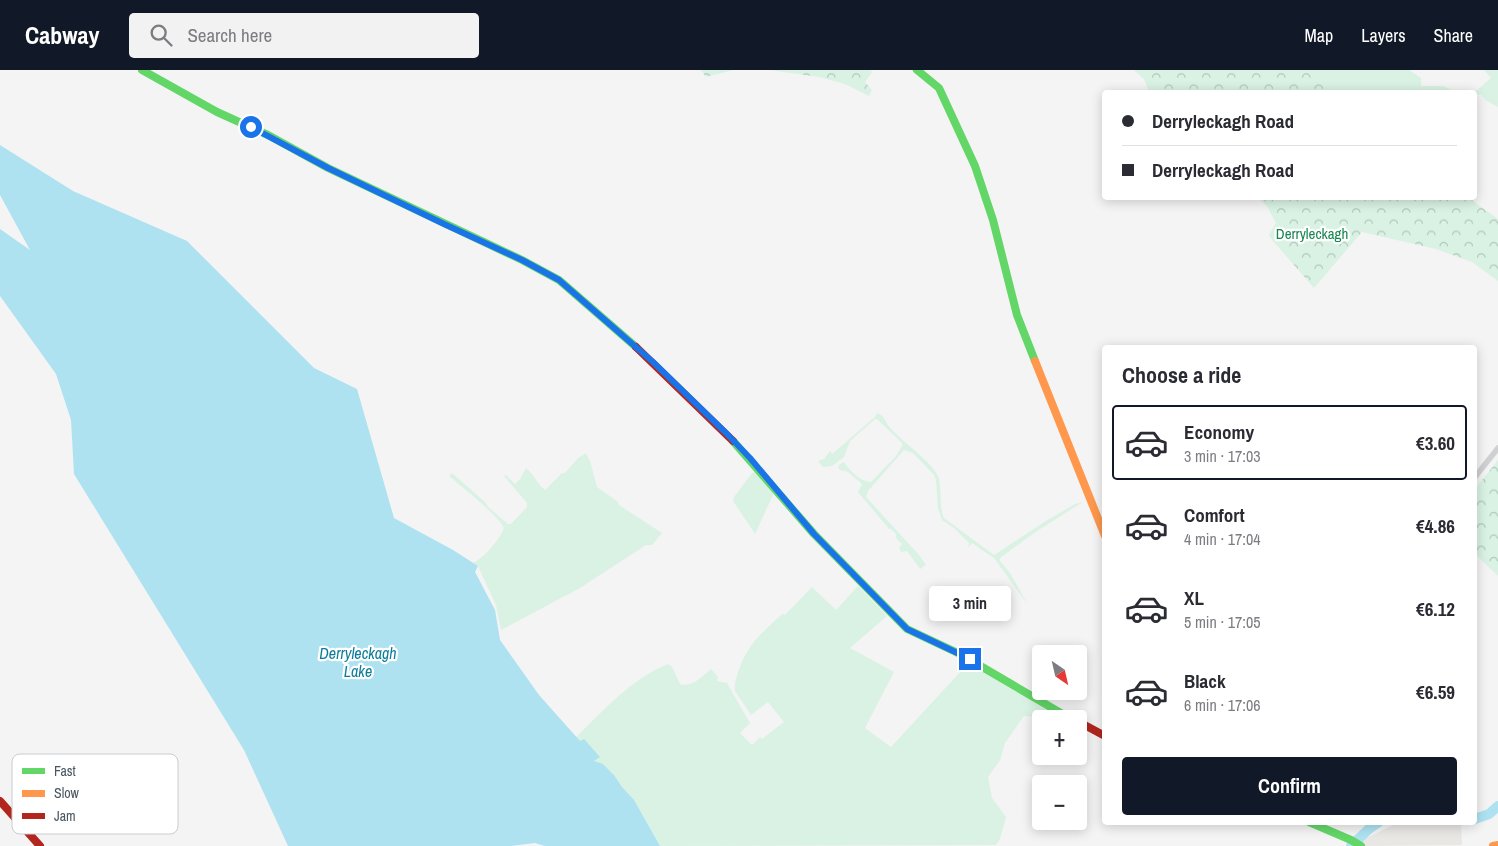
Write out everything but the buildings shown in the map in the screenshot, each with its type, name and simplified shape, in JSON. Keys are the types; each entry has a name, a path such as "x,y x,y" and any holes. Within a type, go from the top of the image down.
{"street":[{"path":"142,70 217,112 268,135 328,168 522,260 559,280 653,362 727,434 750,458 814,534 907,629 960,654 1055,710"},
{"path":"917,70 939,88 975,166 993,220 1017,315 1102,528"},
{"path":"1477,474 1498,448"},
{"path":"1087,726 1102,734"},
{"path":"0,801 12,813"},
{"path":"1325,826 1362,846"},
{"path":"30,834 40,846"},
{"path":"1493,846 1498,845"}],"shaded area":[{"path":"1393,825 1461,825 1462,845 1366,846 1359,842"}],"green space":[{"path":"701,70 733,70 706,77"},
{"path":"769,70 870,70 872,72 865,82 872,90 869,96 845,84 819,77"},
{"path":"1134,70 1409,70 1421,78 1421,86 1443,86 1452,90 1149,90 1144,79"},
{"path":"1134,70 1307,70 1333,90 1149,90 1144,79"},
{"path":"1484,70 1498,70 1498,107 1485,100 1481,94 1477,94 1477,90 1491,78"},
{"name":"Derryleckagh","path":"1260,200 1472,200 1498,219 1498,281 1472,262 1436,249 1362,232 1314,288 1269,235 1276,223 1267,206"},
{"path":"877,413 884,418 892,430 935,470 939,481 941,508 944,518 994,555 1046,521 1075,504 1083,502 1037,531 1000,558 1000,561 1010,573 1028,605 994,558 972,543 968,548 969,543 954,528 942,520 938,509 934,475 913,453 904,450 868,491 866,497 926,565 920,569 907,551 901,552 899,548 902,544 896,538 896,534 889,529 858,492 862,484 848,472 838,468 844,462 856,475 863,480 871,482 896,456 902,443 877,419 850,441 844,457 835,464 823,467 818,461 824,459 830,451 832,454 876,416"},
{"path":"586,453 597,487 618,502 619,505 662,533 652,545 646,545 580,588 501,630 496,605 478,566 473,563 491,548 504,528 487,508 449,476 452,473 485,502 488,507 508,524 511,524 527,507 527,503 504,476 506,475 515,484 526,468 545,490 562,473 565,473 578,458"},
{"path":"1498,460 1498,576 1477,556 1477,486"},
{"path":"755,472 771,487 773,495 755,534 733,501 752,473"},
{"path":"858,586 887,616 850,648 894,672 865,728 891,747 963,669 975,666 1046,710 1032,710 1032,717 1024,716 1005,743 1000,760 988,777 992,798 1006,817 1000,839 996,845 660,846 634,801 614,775 603,764 594,761 593,749 580,742 576,737 630,687 655,670 668,664 672,667 680,684 693,683 711,669 718,677 717,681 727,683 750,723 740,733 752,745 760,737 762,739 784,722 768,702 751,715 735,691 739,670 752,644 782,614 785,615 812,587 836,610"}],"water":[{"name":"Derryleckagh Lake","path":"0,145 73,191 187,241 314,368 357,389 394,518 478,566 475,572 495,610 500,640 539,695 580,741 584,739 600,757 594,761 603,764 634,800 660,846 545,846 535,843 511,846 288,846 244,750 74,474 71,420 56,374 0,296 0,229 30,250 0,195"}],"waterway":[{"path":"1477,818 1489,814 1498,806"},
{"path":"1351,846 1374,825"}],"traffic: fast":[{"path":"142,70 217,112 268,135 328,168 522,260 559,280 636,347"},
{"path":"917,70 939,88 975,166 993,220 1017,315 1035,361"},
{"path":"733,441 814,534 907,629 960,654 1056,710"},
{"path":"1316,825 1361,846"}],"traffic: slow":[{"path":"1035,361 1102,528"},
{"path":"1493,846 1498,845"}],"traffic: jam":[{"path":"636,347 733,441"},
{"path":"1087,726 1102,734"},
{"path":"0,801 12,814"},
{"path":"29,834 40,846"}],"route":[{"path":"251,127 328,168 522,260 559,280 653,362 727,434 750,458 814,534 907,629 970,659"}]}
